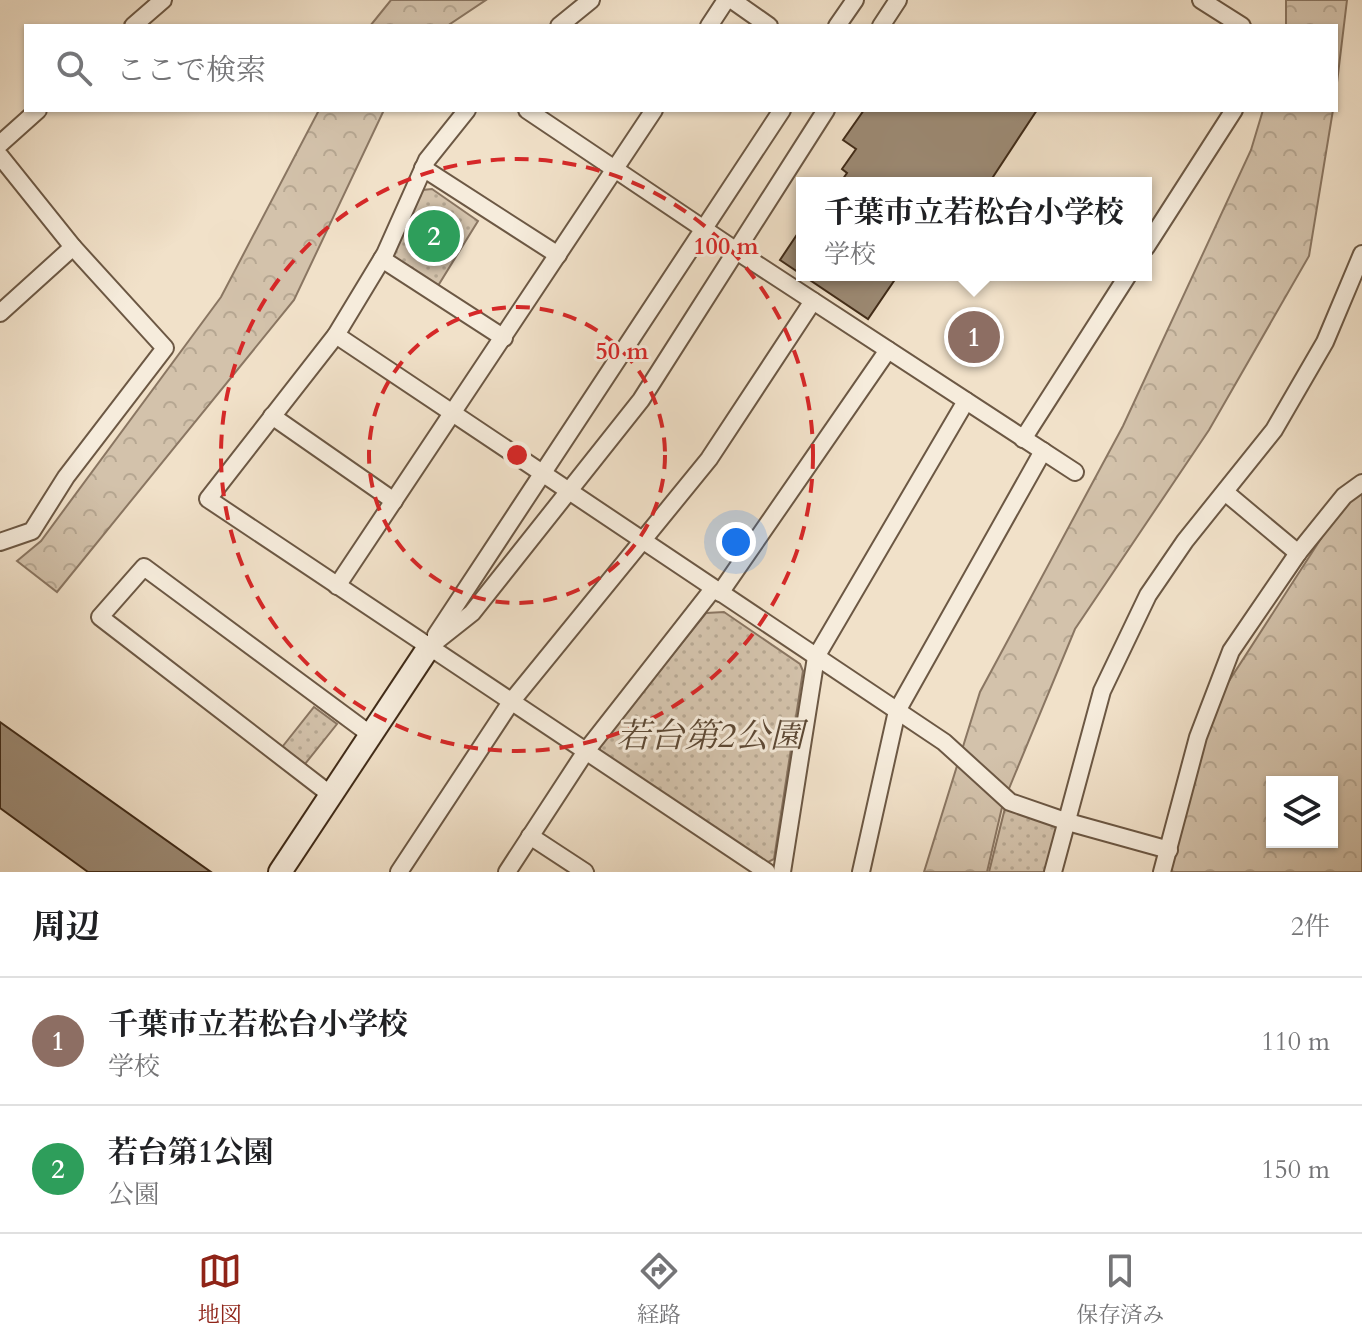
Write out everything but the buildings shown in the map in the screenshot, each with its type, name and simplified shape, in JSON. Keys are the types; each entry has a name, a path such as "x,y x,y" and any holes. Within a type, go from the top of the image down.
{"street":[{"path":"135,24 163,0"},
{"path":"561,24 591,0"},
{"path":"711,24 729,0 766,24"},
{"path":"838,24 855,0"},
{"path":"882,24 898,0"},
{"path":"1201,0 1239,24"},
{"path":"0,144 36,112"},
{"path":"465,112 427,160 382,259 336,335 208,499 767,872"},
{"path":"530,112 1075,472"},
{"path":"337,586 653,112"},
{"path":"280,872 781,112"},
{"path":"429,647 472,613 641,400 825,112"},
{"path":"1152,238 1233,112"},
{"path":"0,156 73,247 165,348 66,477 32,531 0,542"},
{"path":"423,168 558,255"},
{"path":"0,313 73,247"},
{"path":"1053,872 1102,691 1141,609 1185,541 1274,430 1325,342 1362,254"},
{"path":"382,259 504,338"},
{"path":"1023,439 1124,281"},
{"path":"399,872 511,702 709,459 813,301"},
{"path":"336,335 944,742 1010,802 1169,850"},
{"path":"507,872 586,751 717,591 888,350"},
{"path":"782,872 816,657 966,401"},
{"path":"272,416 394,501"},
{"path":"861,872 897,711 1043,451"},
{"path":"1162,872 1198,737 1231,651 1298,553 1344,496 1362,483"},
{"path":"1225,492 1298,553"},
{"path":"331,795 100,617 144,567 371,735"},
{"path":"530,836 585,872"}],"green space":[{"path":"391,0 486,0 450,24 372,24"},
{"path":"1286,0 1347,0 1338,74 1338,24 1286,24"},
{"path":"318,112 383,112 294,300 57,592 17,561 41,541 221,297"},
{"path":"1262,112 1333,112 1309,256 1209,430 1075,629 1003,803 987,872 924,872 980,692 1123,426 1251,150"},
{"path":"432,189 478,221 436,289 395,263 392,251 422,190"},
{"path":"1362,475 1362,872 1167,872 1209,712"},
{"name":"若台第2公園","path":"724,612 800,664 803,671 774,859 762,865 600,759 600,745 706,613"},
{"path":"314,707 337,724 301,769 279,751"},
{"path":"1006,804 1054,822 1059,831 1047,872 989,872"}],"place":[{"name":"若台第1公園","path":"434,236"},
{"name":"千葉市立若松台小学校","path":"974,337"}]}
